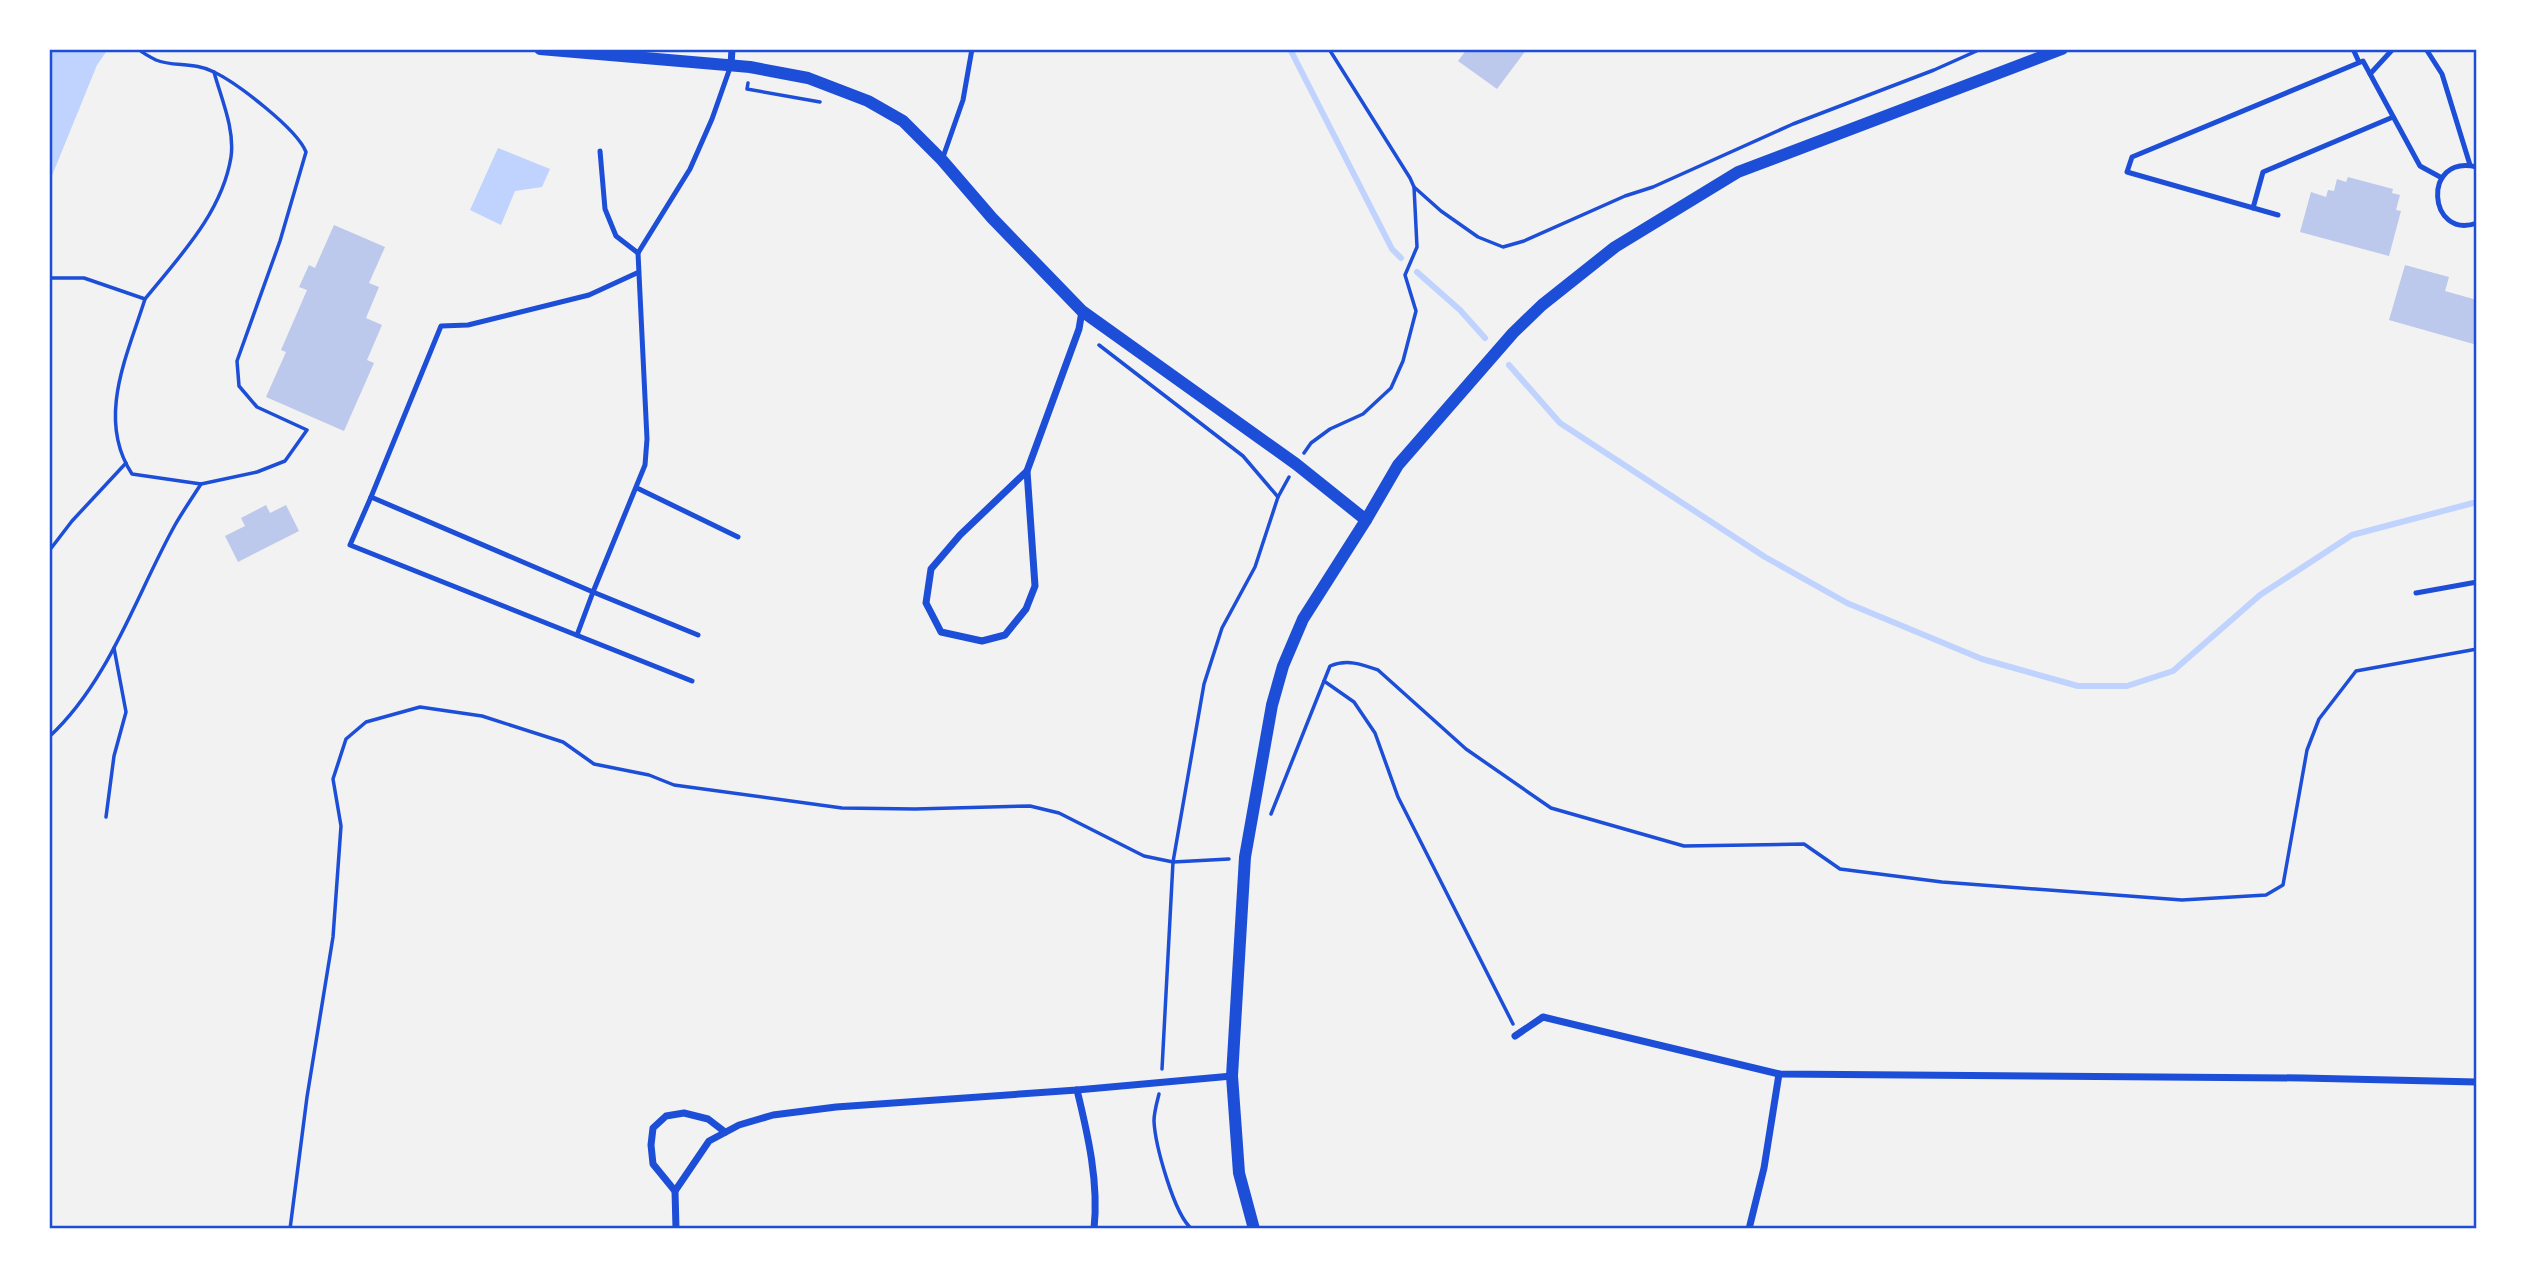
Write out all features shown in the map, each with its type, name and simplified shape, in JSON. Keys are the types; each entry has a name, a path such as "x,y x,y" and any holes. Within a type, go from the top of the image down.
{"street":[{"path":"540,49 750,67 808,78 868,101 903,121 1082,311 1296,464 1366,520"},
{"path":"731,65 732,49"},
{"path":"1254,1229 1239,1173 1232,1076 1245,858 1272,705 1283,666 1303,619 1398,465 1513,333 1542,305 1615,247 1738,172 2062,49"},
{"path":"1027,471 960,535 931,569 926,603 941,632 982,641 1004,635 1026,609 1035,586 1027,471 1079,329 1082,311"},
{"path":"1515,1036 1544,1017 1779,1074 2477,1082"},
{"path":"1749,1229 1764,1168 1779,1074"},
{"path":"676,1229 676,1191 709,1141 739,1125 773,1115 836,1107 1232,1076"},
{"path":"1077,1090 1088,1134 1093,1178 1094,1229"},
{"path":"676,1191 653,1164 650,1145 653,1128 666,1116 684,1113 708,1119 725,1132"}],"lane":[{"path":"942,160 963,100 972,49"},
{"path":"2353,49 2359,62"},
{"path":"2370,74 2393,49"},
{"path":"2426,49 2442,74 2470,165"},
{"path":"2278,215 2127,172 2132,157 2362,61 2420,166 2442,178"},
{"path":"577,635 645,465 647,439 638,253 690,169 712,119 731,65"},
{"path":"2253,208 2263,172 2393,117"},
{"path":"600,152 605,209 616,236 638,253"},
{"path":"2477,167 2457,166 2442,178 2437,197 2438,207 2452,222 2462,225 2477,223"},
{"path":"639,272 589,295 468,326 441,326 350,545 692,681"},
{"path":"637,488 738,537"},
{"path":"371,497 698,635"},
{"path":"2416,593 2477,582"}],"path":[{"path":"138,49 158,61 191,64 214,71 285,124 302,142 306,152 280,241 237,361 239,386 257,407 307,430 285,461 257,472 201,484 132,474 125,463 116,436 114,402 145,299 202,228 220,195 231,156 228,122 214,71"},
{"path":"1329,49 1414,187 1441,211 1478,237 1503,247 1524,241 1625,196 1653,187 1793,124 1981,49"},
{"path":"750,67 747,89 798,96 830,104"},
{"path":"1192,1229 1186,1224 1167,1182 1154,1120 1161,1082 1173,862 1204,684 1222,628 1255,567 1279,497 1296,464 1311,443 1330,429 1363,414 1391,388 1403,361 1416,311 1405,275 1417,247 1414,187"},
{"path":"49,278 84,278 145,299"},
{"path":"1079,329 1242,456 1279,497"},
{"path":"49,551 72,521 125,463"},
{"path":"49,737 71,717 139,600 175,526 201,484"},
{"path":"106,817 114,756 127,712 113,646"},
{"path":"1515,1036 1509,1017 1398,797 1375,733 1354,702 1324,681 1330,666 1340,662 1360,663 1378,670 1466,749 1551,808 1684,846 1804,844 1840,869 1942,882 2182,900 2266,895 2283,885 2308,750 2319,719 2357,671 2477,649"},
{"path":"290,1229 307,1097 333,937 341,826 333,779 346,739 366,722 419,707 482,716 563,742 594,764 649,775 674,785 830,807 915,809 1030,806 1059,813 1144,856 1173,862"}],"water":[{"path":"49,49 108,49 97,65 49,183"},
{"path":"498,148 550,169 542,187 515,191 501,225 470,210"}],"building":[{"path":"1467,49 1527,49 1497,89 1458,61"},
{"path":"2348,177 2393,189 2392,193 2400,195 2396,210 2401,211 2389,256 2300,232 2311,192 2326,197 2328,190 2334,191 2337,179 2346,182"},
{"path":"334,225 385,247 369,283 379,287 366,318 382,325 367,360 374,363 344,431 266,397 286,352 281,350 307,290 299,287 309,265 315,268"},
{"path":"2405,265 2449,277 2445,291 2477,300 2477,345 2389,320"},
{"path":"266,505 270,513 286,505 299,531 238,562 225,536 245,526 241,518"}],"waterway":[{"path":"1290,49 1392,249 1401,258"},
{"path":"1417,272 1460,310 1485,338"},
{"path":"1509,365 1560,423 1765,557 1847,603 1982,659 2078,686 2127,686 2173,671 2260,595 2352,535 2477,502"}]}
